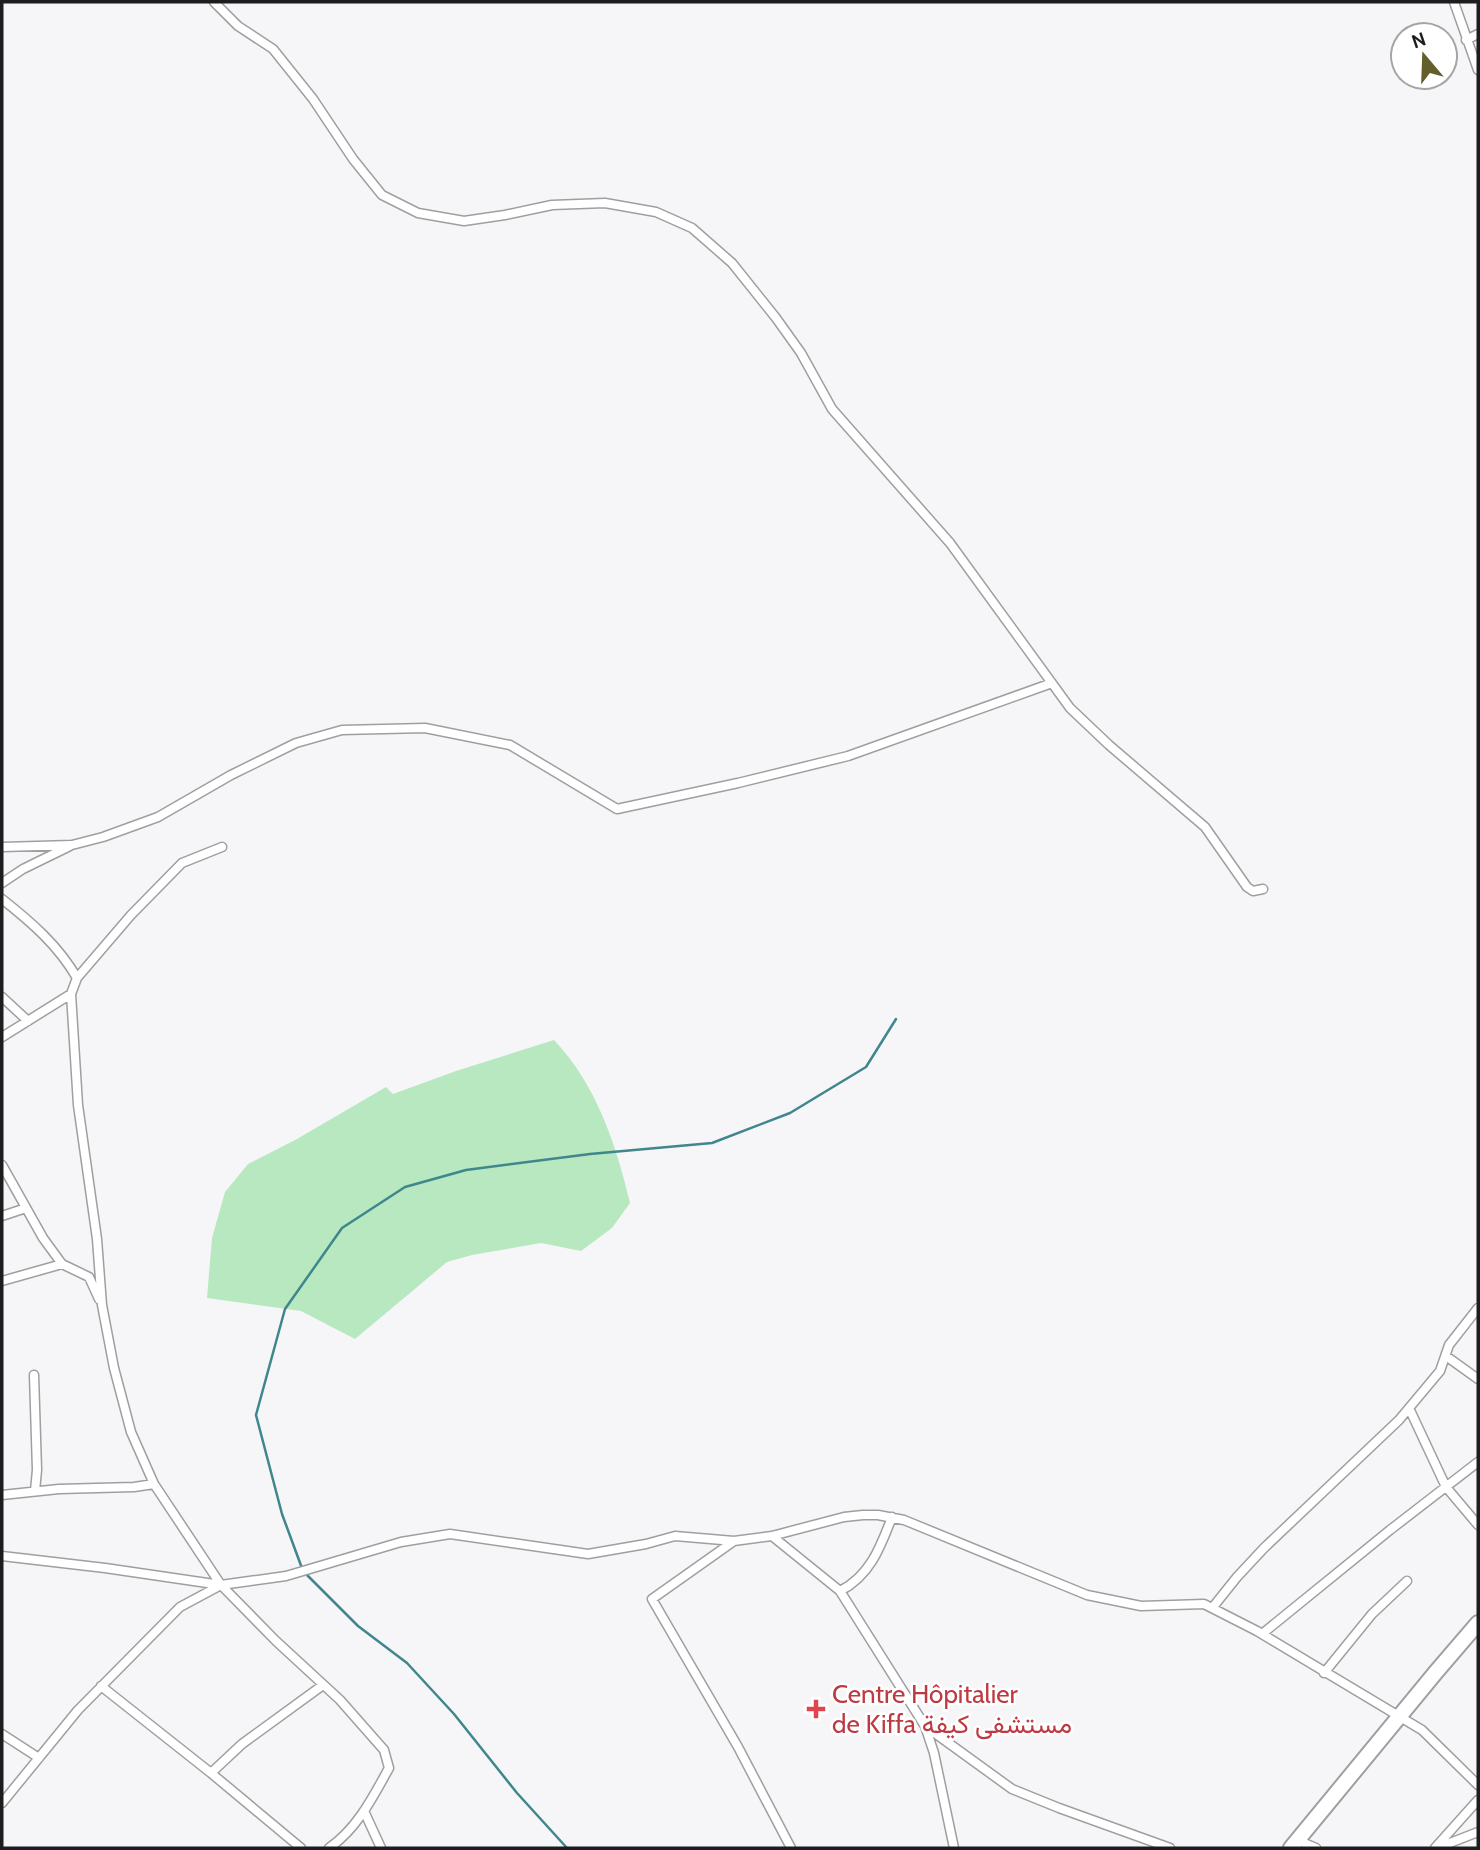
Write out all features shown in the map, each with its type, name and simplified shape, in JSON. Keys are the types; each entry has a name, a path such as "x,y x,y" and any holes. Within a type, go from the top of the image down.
{"highway":[{"path":"1294,1844 1477,1628"}],"street":[{"path":"214,2 238,26 273,49 313,99 352,159 382,195 418,213 464,221 552,205 605,203 656,212 692,228 732,263 776,318 832,409 950,543 1070,708 1205,827 1247,887 1253,891 1263,889"},
{"path":"1454,2 1478,70"},
{"path":"1466,40 1478,34"},
{"path":"2,883 23,869 72,845 158,817 296,743 342,730 425,728 510,745 617,809 848,756 1052,684"},
{"path":"2,848 72,845"},
{"path":"222,847 182,863 131,915 77,978 71,994 78,1105 97,1239 102,1305 114,1368 131,1432 154,1483 221,1585 340,1700 384,1750 389,1768 364,1811 341,1840 329,1848"},
{"path":"2,899 33,923 67,960 77,978"},
{"path":"2,1037 71,994"},
{"path":"2,997 28,1021"},
{"path":"2,1165 43,1238 62,1264 89,1278 102,1305"},
{"path":"2,1216 26,1208"},
{"path":"2,1281 62,1264"},
{"path":"1213,1607 1264,1548 1399,1420 1440,1371 1449,1345 1478,1308"},
{"path":"1446,1356 1478,1379"},
{"path":"34,1375 36,1491"},
{"path":"1409,1408 1446,1487 1478,1525"},
{"path":"1262,1634 1380,1537 1478,1462"},
{"path":"2,1494 134,1487 154,1483"},
{"path":"2,1556 221,1585 286,1576 401,1542 450,1534 588,1554 675,1536 734,1541 772,1536 844,1517 892,1517 1087,1595 1141,1606 1204,1604 1213,1607 1422,1730 1478,1785"},
{"path":"841,1591 849,1587 870,1565 892,1517"},
{"path":"772,1536 841,1591 925,1726 934,1753 954,1848"},
{"path":"734,1541 652,1599 738,1747 791,1848"},
{"path":"1324,1673 1372,1614 1407,1581"},
{"path":"2,1803 78,1710 180,1607 221,1585"},
{"path":"211,1773 242,1744 323,1685"},
{"path":"101,1686 301,1848"},
{"path":"925,1726 1012,1788 1170,1848"},
{"path":"2,1734 39,1758"},
{"path":"1436,1848 1478,1800"},
{"path":"364,1811 381,1848"},
{"path":"1436,1848 1478,1832"},
{"path":"1294,1844 1316,1848"}],"green space":[{"path":"554,1040 569,1057 593,1095 618,1159 630,1203 612,1228 581,1251 541,1243 447,1262 355,1339 301,1311 207,1298 212,1238 225,1192 248,1164 386,1087 393,1094"}],"waterway":[{"path":"567,1848 517,1793 454,1714 407,1663 358,1626 303,1571 282,1514 256,1415 285,1309 342,1228 405,1187 466,1170 590,1154 712,1143 790,1113 866,1067 896,1019"}],"place":[{"name":"Centre Hôpitalier de Kiffa مستشفى كيفة","path":"816,1709"}]}
